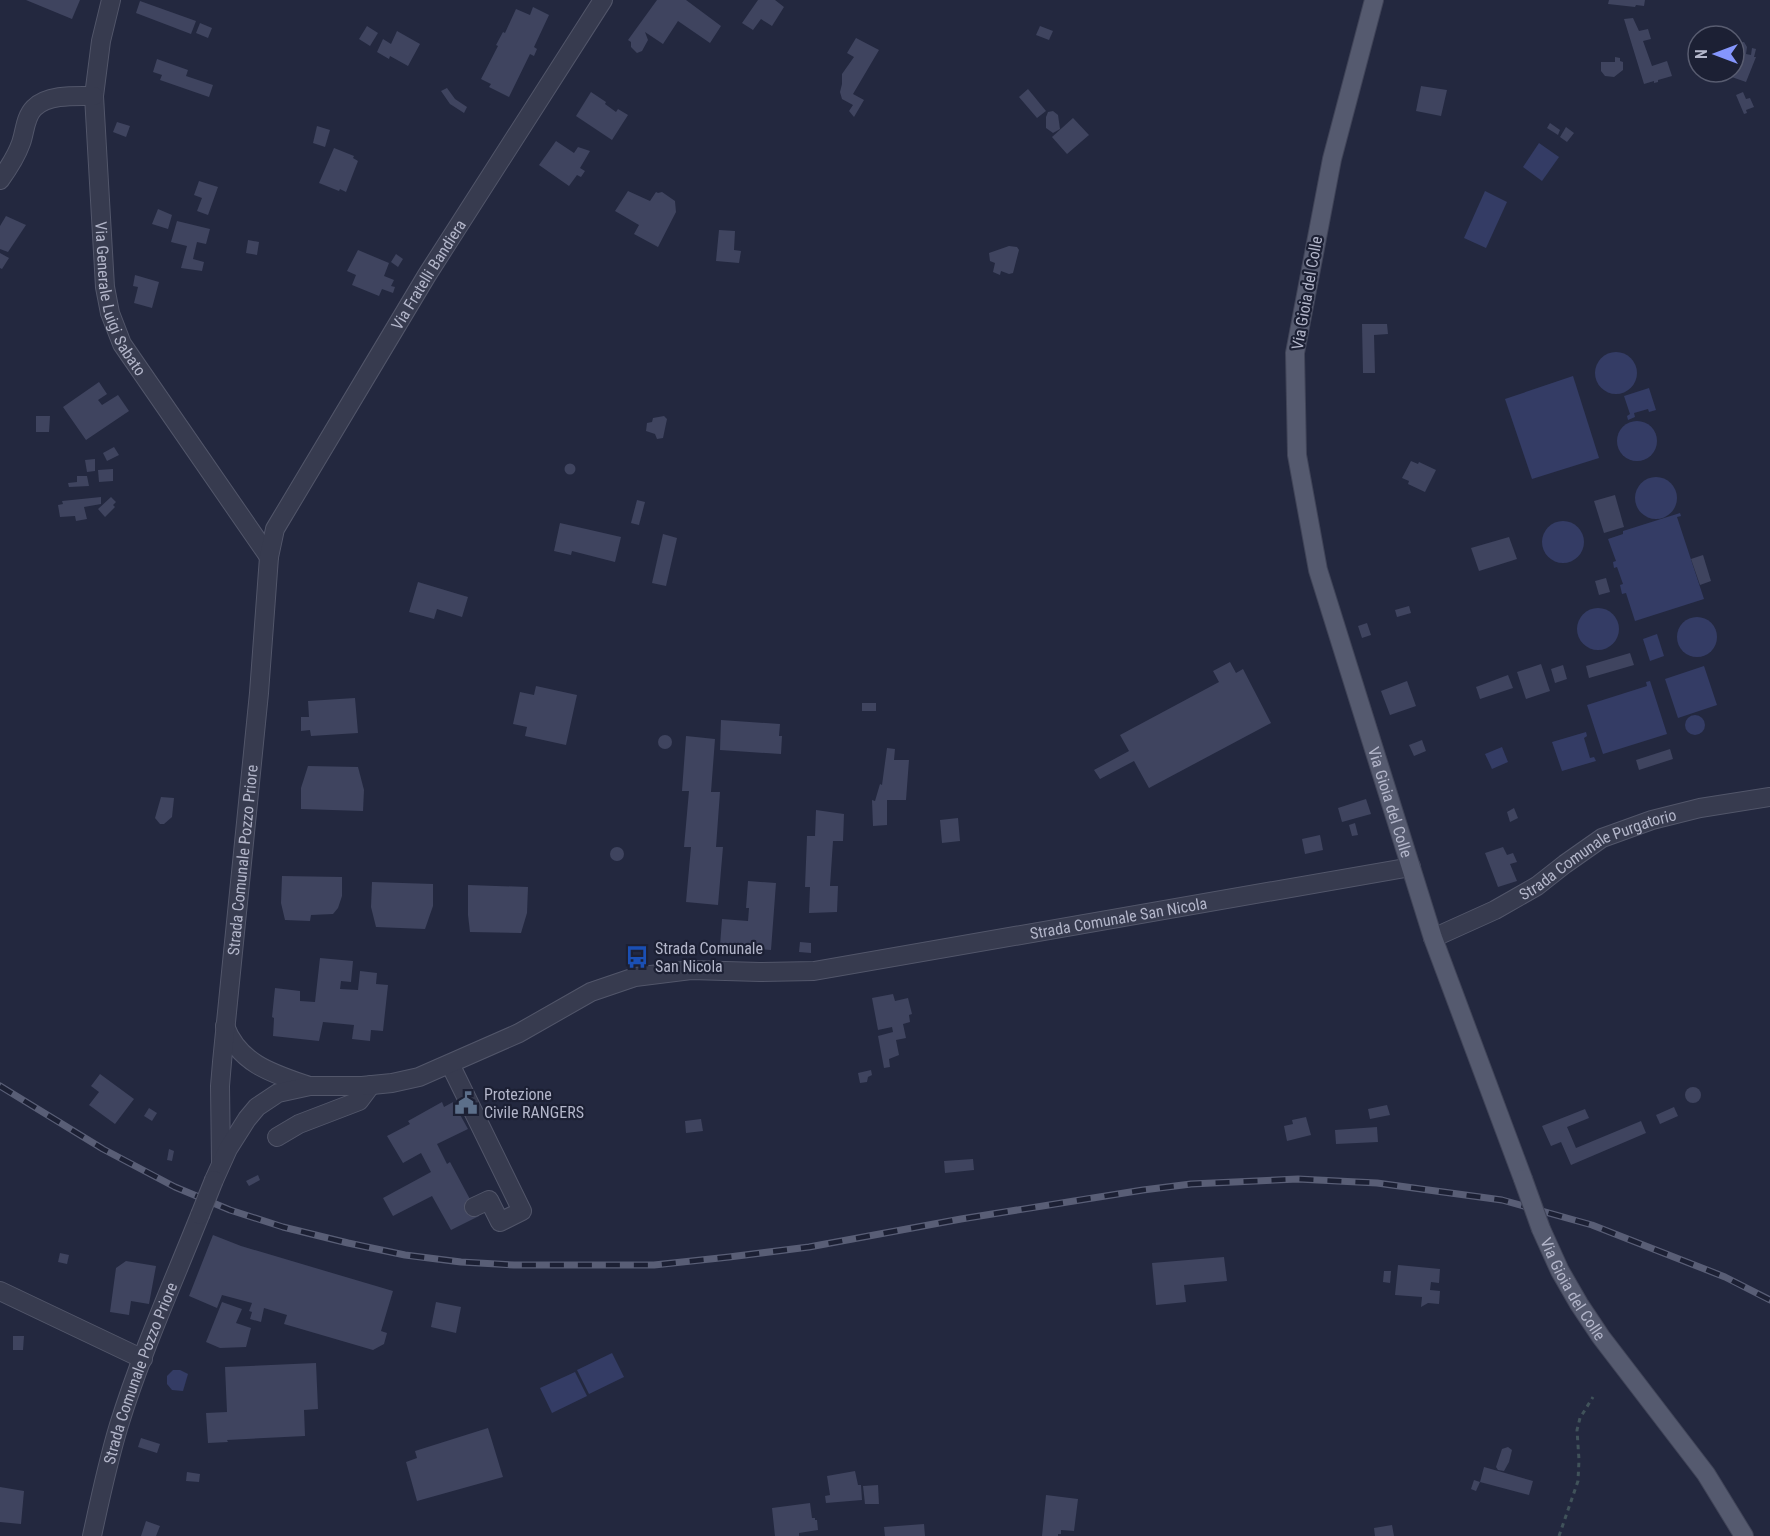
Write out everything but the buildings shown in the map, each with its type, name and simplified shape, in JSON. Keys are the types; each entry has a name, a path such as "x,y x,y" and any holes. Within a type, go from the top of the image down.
{"main road":[{"name":"Via Gioia del Colle","path":"1374,0 1332,159 1295,353 1297,455 1318,570 1433,938 1541,1229 1560,1271 1590,1321 1706,1474 1744,1536"}],"street":[{"name":"Via Generale Luigi Sabato","path":"111,0 101,40 94,96 105,288 110,313 122,344 270,557"},
{"name":"Via Fratelli Bandiera","path":"270,557 275,529 403,315 603,0"},
{"path":"0,180 13,162 22,142 27,120 34,107 50,100 94,96"},
{"name":"Strada Comunale Pozzo Priore","path":"92,1536 119,1424 218,1172 225,1025 259,693 270,557"},
{"name":"Strada Comunale Purgatorio","path":"1433,938 1495,910 1537,886 1602,838 1652,820 1690,810 1770,798"},
{"name":"Strada Comunale San Nicola","path":"310,1086 371,1085 419,1077 519,1033 591,992 635,977 691,970 814,971 1411,867"},
{"path":"225,1025 229,1037 248,1060 275,1074 310,1086"},
{"path":"450,1065 522,1211 500,1222 489,1200 474,1207"},
{"path":"277,1137 299,1124 359,1101 371,1085"},
{"path":"218,1172 247,1119 257,1107 278,1093 310,1086"},
{"path":"220,1104 247,1119"},
{"path":"0,1291 143,1359"}],"path":[{"path":"1559,1536 1578,1481 1580,1460 1577,1430 1580,1418 1593,1397"}],"water":[{"path":"1539,143 1559,157 1542,181 1523,167"},
{"path":"1485,191 1507,202 1486,248 1464,238"},
{"path":"1616,352 1631,358 1637,373 1631,388 1616,394 1601,388 1595,373 1601,358"},
{"path":"1573,376 1599,458 1532,479 1505,399"},
{"path":"1649,388 1656,410 1649,412 1648,409 1634,413 1635,417 1628,420 1627,416 1630,414 1624,396"},
{"path":"1637,421 1645,422 1651,427 1656,433 1656,449 1651,455 1645,460 1637,461 1629,460 1623,455 1618,449 1617,441 1618,433 1623,427 1629,422"},
{"path":"1656,477 1671,483 1677,498 1671,513 1656,519 1641,513 1635,498 1641,483"},
{"path":"1680,513 1681,516 1677,517 1704,599 1635,621 1626,593 1622,594 1620,585 1623,584 1617,567 1614,568 1613,562 1616,561 1608,539 1623,534 1623,531"},
{"path":"1563,521 1578,527 1584,542 1578,557 1563,563 1548,557 1542,542 1548,527"},
{"path":"1598,608 1606,609 1613,614 1618,621 1618,637 1613,644 1606,649 1598,650 1590,649 1583,644 1578,637 1577,629 1578,621 1583,614 1590,609"},
{"path":"1697,617 1711,623 1717,637 1711,651 1697,657 1683,651 1677,637 1683,623"},
{"path":"1657,634 1664,656 1650,661 1643,639"},
{"path":"1704,666 1717,705 1678,718 1665,679"},
{"path":"1650,681 1667,734 1603,754 1587,705 1647,686 1646,682"},
{"path":"1695,715 1702,718 1705,725 1702,732 1695,735 1688,732 1685,725 1688,718"},
{"path":"1586,732 1587,736 1584,738 1590,758 1594,757 1596,761 1562,771 1552,742"},
{"path":"1502,747 1508,762 1492,769 1485,754"},
{"path":"612,1353 624,1377 589,1394 577,1370"},
{"path":"173,1370 180,1370 188,1374 183,1391 172,1390 167,1384 167,1376"},
{"path":"575,1372 587,1396 552,1413 540,1388"}],"railway":[{"path":"0,1086 103,1149 175,1187 230,1210 283,1227 348,1243 405,1255 461,1262 514,1265 654,1265 809,1247 961,1219 1143,1190 1191,1184 1298,1179 1377,1183 1502,1200 1592,1225 1725,1277 1770,1300"}],"place":[{"name":"Strada Comunale San Nicola","path":"637,957"},
{"name":"Protezione Civile RANGERS","path":"466,1103"}]}
